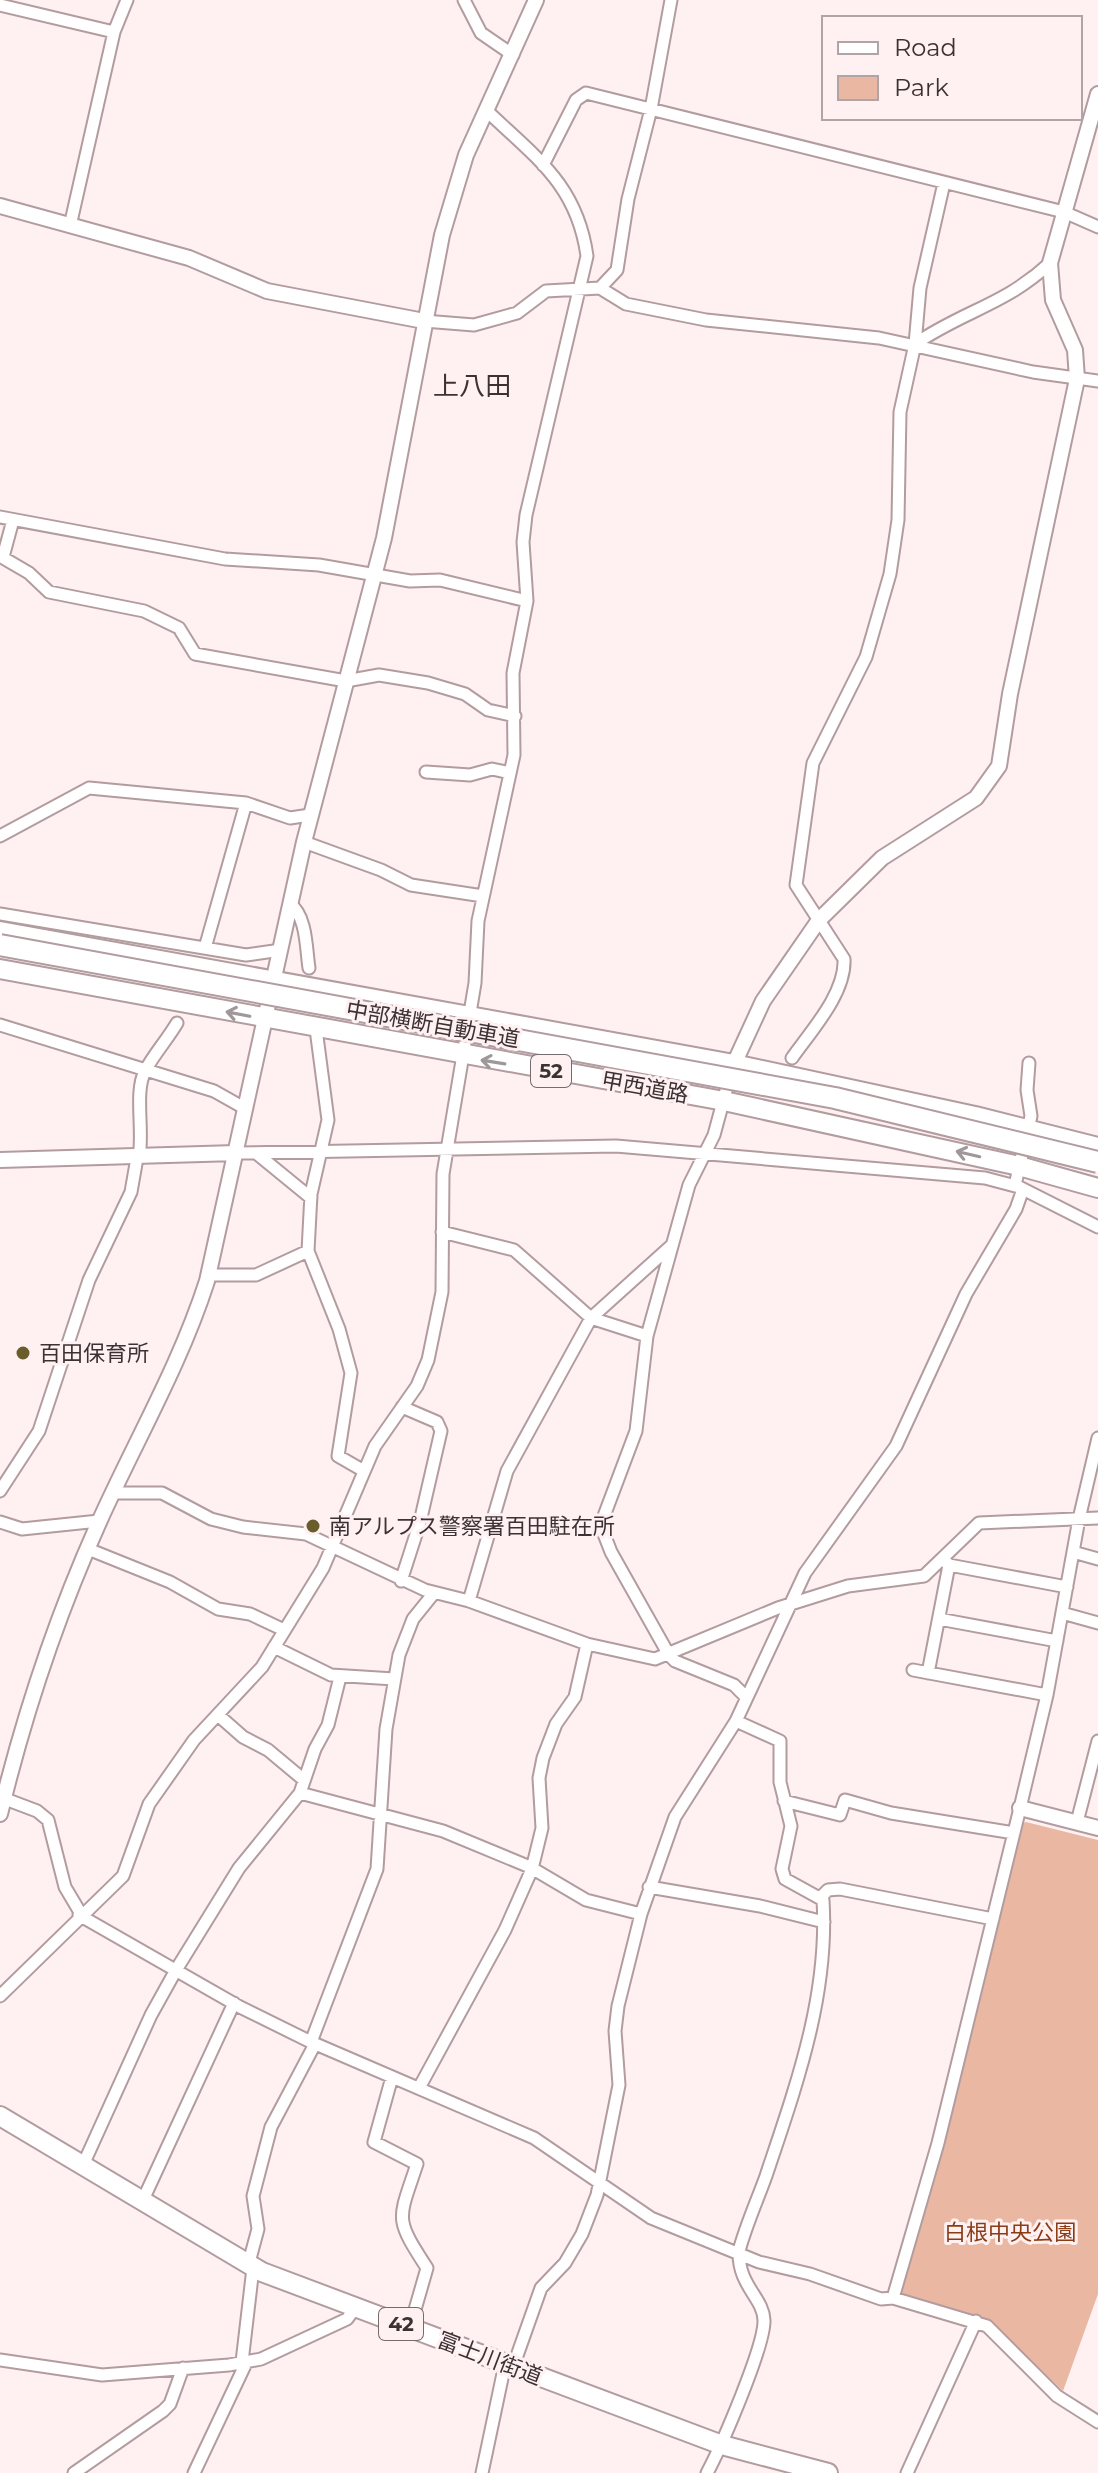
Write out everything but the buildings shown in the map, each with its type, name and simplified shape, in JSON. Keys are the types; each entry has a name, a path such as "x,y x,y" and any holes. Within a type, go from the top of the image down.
{"highway":[{"name":"中部横断自動車道","path":"0,937 835,1090 1098,1150"},
{"name":"中部横断自動車道","path":"0,945 835,1098 1098,1162"}],"main road":[{"name":"甲西道路","path":"0,931 275,978 734,1064 1029,1129 1098,1150"},
{"name":"甲西道路","path":"0,969 462,1056 724,1101 1019,1166 1098,1188"},
{"name":"富士川街道","path":"0,2116 250,2267 722,2445 828,2473"}],"street":[{"path":"70,226 114,32 127,0"},
{"path":"464,0 481,33 513,55"},
{"path":"0,1814 2,1798 38,1687 88,1549 191,1331 209,1275 310,815 374,577 442,235 466,155 536,0"},
{"path":"600,288 617,270 628,199 651,109 671,0"},
{"path":"0,5 114,32"},
{"path":"543,165 576,100 586,93 1064,212 1098,227"},
{"path":"746,1697 734,1685 675,1661 669,1655 604,1534 608,1497 630,1452 636,1431 647,1336 689,1185 706,1152 734,1064 763,1001 819,920 882,858 976,798 999,766 1010,694 1055,497 1077,379 1075,350 1053,300 1050,263 1086,116 1098,94"},
{"path":"0,1996 80,1914 123,1876 149,1804 194,1740 246,1688 274,1647 333,1548 375,1446 417,1386 435,1331 442,1292 442,1189 447,1149 469,1015 483,896 510,773 515,716 513,673 527,601 523,542 526,515 582,288 587,256 584,234 566,189 486,110"},
{"path":"792,1058 819,1020 845,971 844,959 796,885 813,763 866,657 890,574 898,520 900,412 915,344 920,288 944,183"},
{"path":"0,206 189,258 267,291 424,321 474,325 517,313 546,291 600,288 626,304 706,320 915,344 1098,381"},
{"path":"915,344 939,327 1014,294 1050,263"},
{"path":"0,517 225,559 319,565 374,577 440,580 527,601"},
{"path":"13,520 1,557 29,573 49,592 144,611 179,628 195,654 346,681 379,675 428,683 465,694 488,710 515,716"},
{"path":"426,772 470,775 492,769 510,773"},
{"path":"0,836 89,788 246,803 290,818 310,815"},
{"path":"205,948 246,803"},
{"path":"304,842 381,870 411,885 483,896"},
{"path":"290,904 296,908 304,929 309,968"},
{"path":"0,914 246,955 281,950"},
{"path":"0,1491 44,1420 89,1280 131,1192 143,1130 140,1098 145,1071 177,1023"},
{"path":"0,1025 214,1091 246,1109"},
{"path":"316,1029 328,1120 311,1198 308,1251 339,1329 351,1373 338,1456 364,1471"},
{"path":"482,2473 509,2366 541,2288 565,2263 582,2234 599,2185 619,2085 615,2031 618,2006 649,1887 675,1817 736,1721 787,1605 829,1536 871,1485 896,1446 966,1294 1016,1209 1019,1166 1029,1129 1029,1063"},
{"path":"0,1160 616,1146 967,1176 1019,1187 1098,1227"},
{"path":"255,1152 311,1198"},
{"path":"442,1232 514,1250 591,1318 647,1336"},
{"path":"469,1601 507,1471 591,1318 672,1245"},
{"path":"209,1275 267,1272 308,1251"},
{"path":"401,1581 420,1522 441,1431 437,1422 402,1407"},
{"path":"893,2298 938,2143 1047,1695 1079,1519 1098,1438"},
{"path":"113,1493 162,1493 211,1519 243,1527 292,1530 401,1581 434,1593 469,1601 587,1644 655,1659 787,1605 872,1581 913,1580 924,1576 946,1562 979,1523 1098,1518"},
{"path":"0,1522 22,1529 99,1521"},
{"path":"88,1549 170,1582 218,1609 250,1614 284,1630"},
{"path":"1073,1552 1098,1559"},
{"path":"946,1562 1067,1587"},
{"path":"928,1673 946,1562"},
{"path":"194,2473 245,2362 250,2267 258,2229 253,2196 271,2127 313,2043 377,1869 378,1813 394,1679 404,1638 413,1619 434,1593"},
{"path":"1062,1613 1098,1623"},
{"path":"939,1619 1057,1641"},
{"path":"419,2088 505,1930 532,1869 542,1828 539,1778 543,1758 556,1724 575,1697 587,1644"},
{"path":"274,1647 340,1677 394,1679"},
{"path":"913,1670 1047,1695"},
{"path":"83,2165 151,2015 176,1970 239,1868 300,1793 328,1725 340,1677"},
{"path":"218,1715 243,1737 268,1750 304,1780"},
{"path":"736,1721 780,1741 780,1782 791,1826 782,1869 785,1879 820,1898"},
{"path":"1077,1822 1098,1741"},
{"path":"300,1793 443,1831 532,1869 586,1900 641,1914"},
{"path":"2,1798 37,1811 48,1820 65,1887 80,1914 176,1970 313,2043 534,2138 651,2218 739,2251 759,2262 810,2274 881,2299 893,2298 976,2321 996,2333 1057,2396 1098,2422"},
{"path":"784,1801 840,1815 845,1800 891,1813 1014,1833"},
{"path":"1020,1808 1098,1828"},
{"path":"649,1887 760,1906 824,1922"},
{"path":"820,1898 828,1890 840,1889 993,1919"},
{"path":"707,2473 722,2445 763,2331 761,2308 743,2280 739,2251 811,2035 820,1986 824,1922 820,1898"},
{"path":"142,2202 234,2003"},
{"path":"392,2077 374,2142 417,2164 399,2216 401,2228 427,2268 410,2327"},
{"path":"0,2360 102,2375 245,2362 261,2359 347,2319 356,2307"},
{"path":"907,2473 976,2321"},
{"path":"74,2473 163,2411 170,2404 183,2368"}],"green space":[{"name":"白根中央公園","path":"1026,1822 1098,1840 1098,2294 1063,2391 989,2320 901,2293 941,2149 1021,1824"}],"place":[{"name":"百田保育所","path":"23,1353"},
{"name":"南アルプス警察署百田駐在所","path":"313,1526"}],"district":[{"name":"上八田","path":"472,386"}]}
